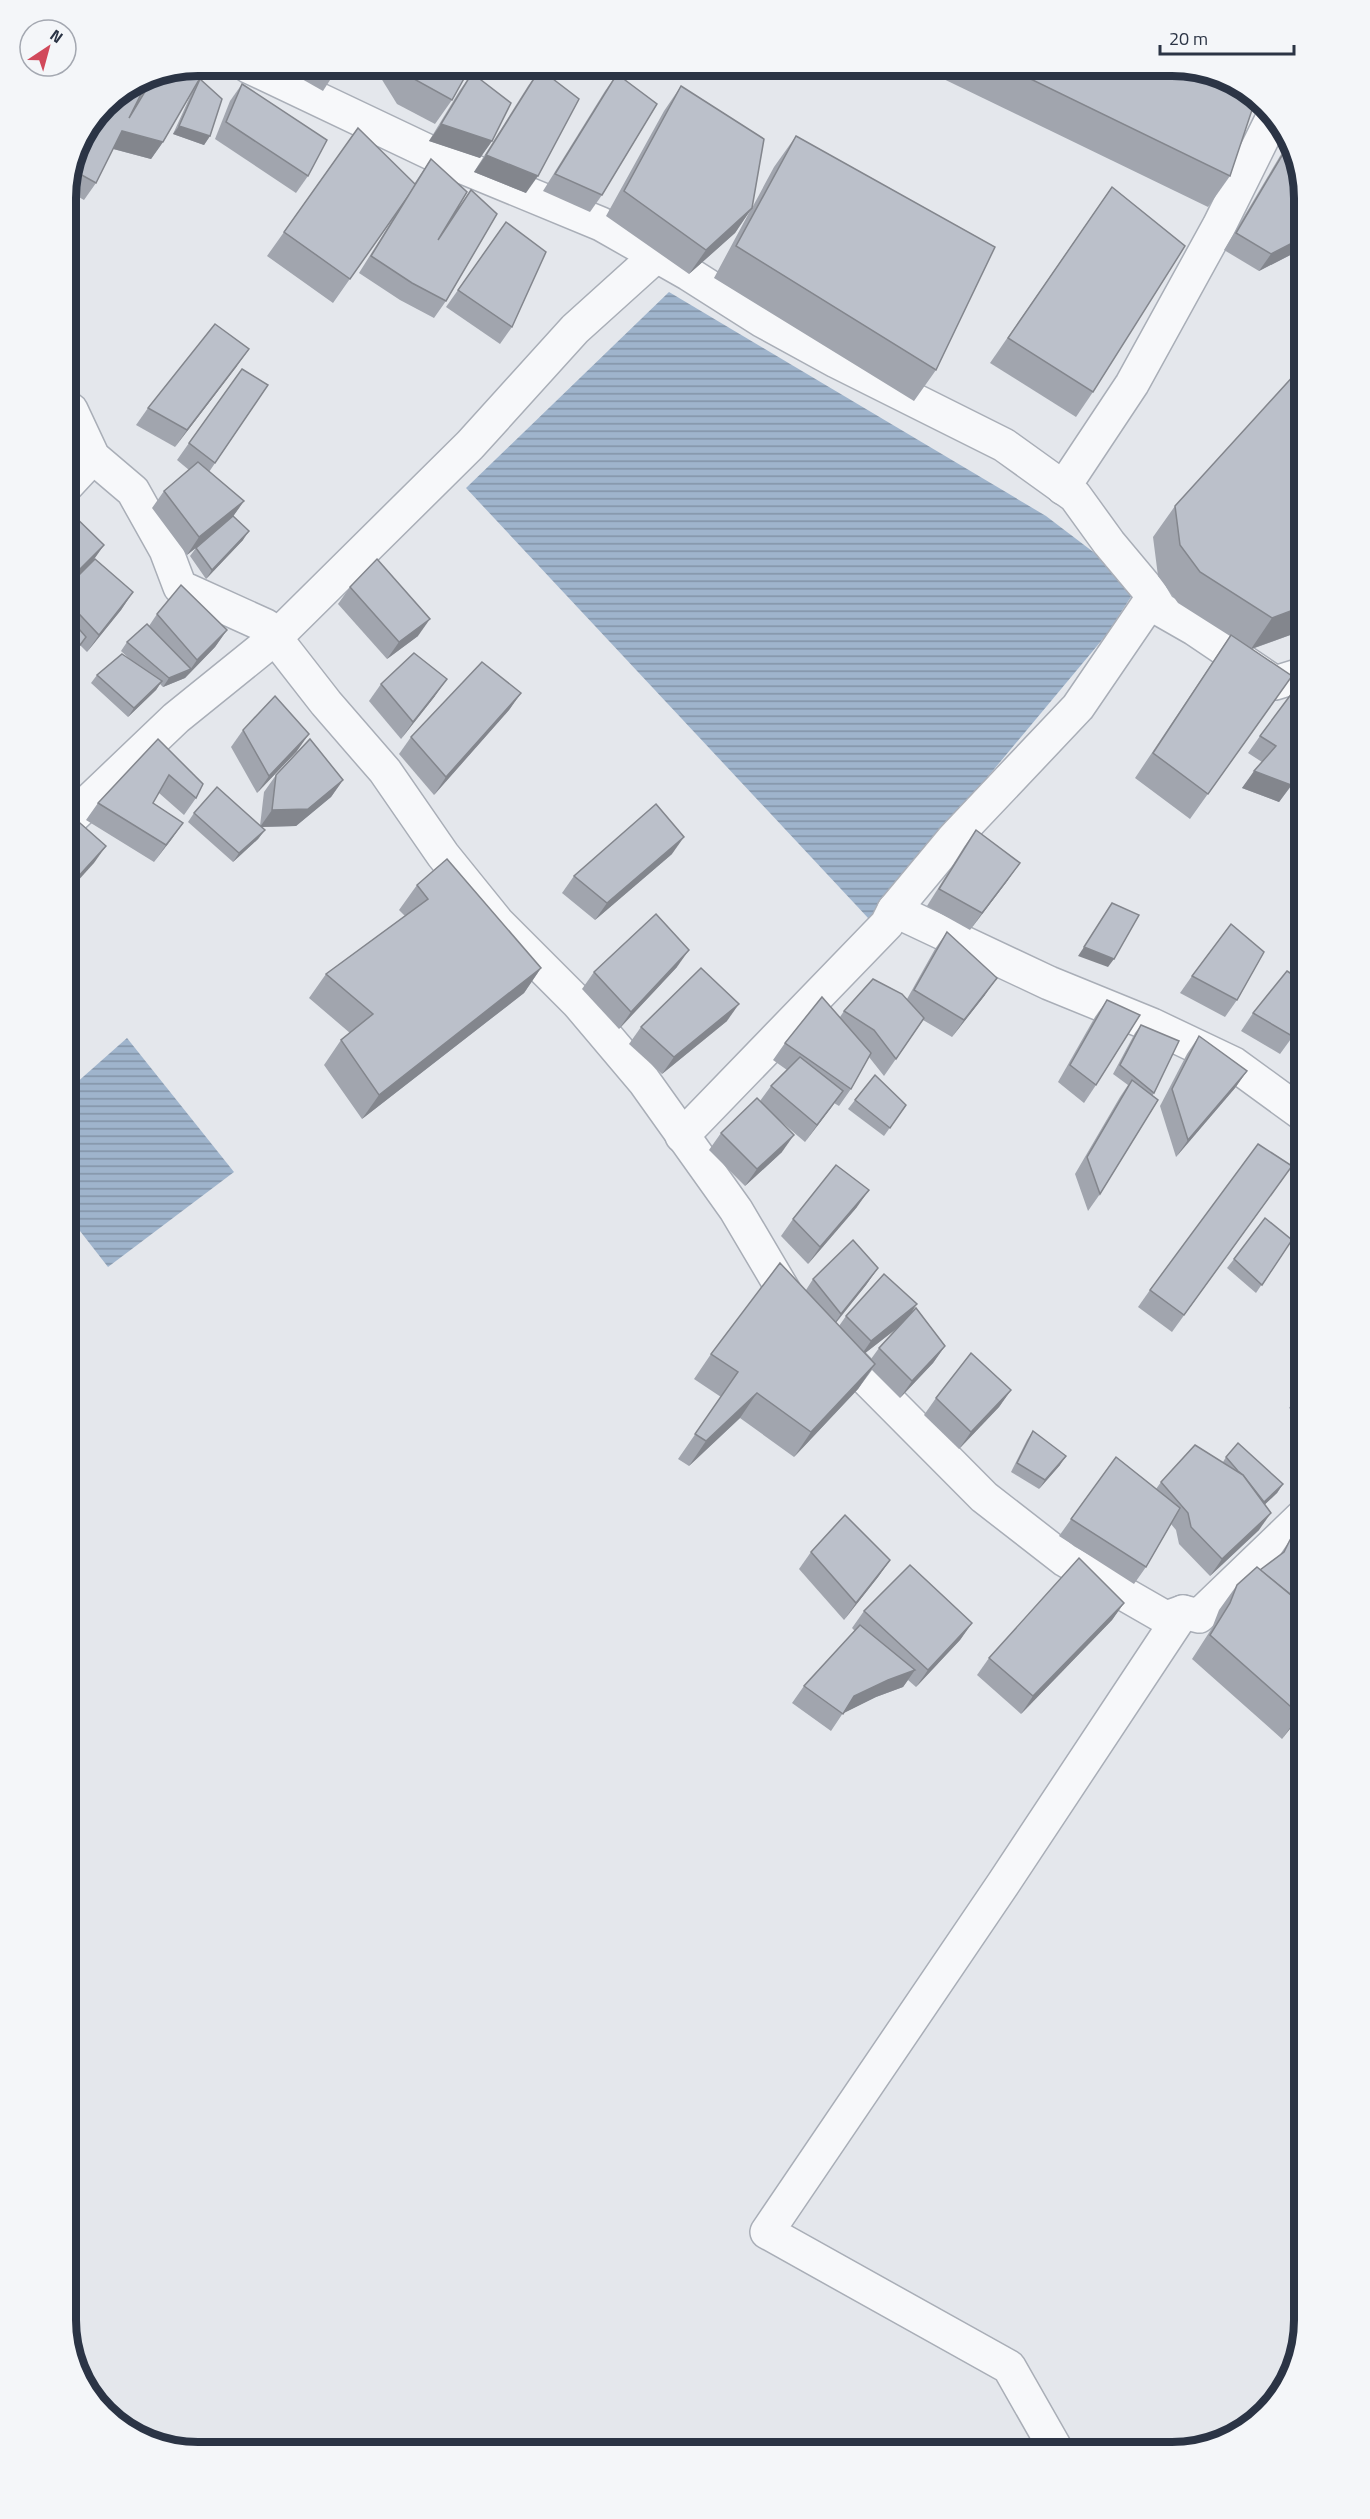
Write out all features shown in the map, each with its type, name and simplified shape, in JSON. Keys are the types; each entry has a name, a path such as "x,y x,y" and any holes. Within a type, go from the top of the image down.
{"street":[{"path":"271,77 446,160 601,224 657,255 763,321 836,361 1004,445 1075,496 1109,543 1150,592 1160,609 1195,629 1275,683 1294,677"},
{"path":"1063,488 1132,384 1271,128"},
{"path":"77,813 176,718 275,638 470,445 575,329 657,255"},
{"path":"77,423 93,457 133,490 166,550 180,587 266,626 326,703 386,771 443,855 498,923 578,1003 644,1081 736,1210 788,1298 984,1497 1065,1560 1166,1618 1183,1612 1199,1616 1294,1525"},
{"path":"77,474 93,457"},
{"path":"682,1137 887,924 894,910 954,838 1078,707 1149,603 1150,592"},
{"path":"894,910 1049,983 1152,1025 1234,1064 1294,1108"},
{"path":"1052,2442 1008,2367 767,2232 1183,1612"}],"water":[{"path":"669,292 1046,516 1138,586 1107,634 869,919 466,488"},
{"path":"127,1038 234,1172 108,1267 77,1227 77,1083"}],"building":[{"path":"201,77 163,142 122,131 96,183 80,174 86,152 97,131 112,112 143,89 129,118 147,88 174,79"},
{"path":"413,77 465,77 452,100"},
{"path":"470,77 477,77 511,103 492,141 441,124"},
{"path":"535,77 550,77 579,99 538,176 486,155"},
{"path":"615,77 621,77 657,104 602,195 555,174"},
{"path":"1027,77 1180,77 1211,83 1233,93 1253,108 1230,176"},
{"path":"200,79 222,99 210,136 179,126"},
{"path":"242,84 327,140 308,176 226,122"},
{"path":"681,86 764,139 752,208 706,250 624,191"},
{"path":"358,128 416,185 350,279 284,232"},
{"path":"796,136 995,247 936,370 736,246"},
{"path":"1284,152 1291,174 1294,198 1294,242 1271,254 1236,233"},
{"path":"431,159 467,192 438,240 471,190 497,214 446,301 412,283 371,256"},
{"path":"1112,187 1185,246 1093,392 1008,338"},
{"path":"506,222 546,252 512,327 458,290"},
{"path":"215,324 249,349 187,430 148,408"},
{"path":"242,369 268,385 215,463 189,443"},
{"path":"1294,375 1294,610 1272,618 1200,572 1180,545 1175,506"},
{"path":"198,462 244,501 199,537 164,491"},
{"path":"233,516 249,531 212,570 196,548"},
{"path":"77,519 104,545 77,572"},
{"path":"95,559 133,592 99,635 77,611 77,577"},
{"path":"377,559 430,619 399,642 350,587"},
{"path":"181,585 227,630 197,660 157,614"},
{"path":"147,624 191,669 169,678 127,642"},
{"path":"77,626 86,637 77,649"},
{"path":"1231,635 1292,676 1208,794 1153,753"},
{"path":"414,653 447,679 413,722 381,684"},
{"path":"122,654 162,681 134,708 97,675"},
{"path":"482,662 521,693 446,777 411,737"},
{"path":"1294,690 1294,781 1291,785 1254,771 1276,746 1260,736"},
{"path":"275,696 309,734 269,776 243,730"},
{"path":"158,739 203,784 196,798 169,775 153,803 183,823 166,845 98,803"},
{"path":"310,739 343,780 308,809 272,810 276,775"},
{"path":"217,787 265,830 239,853 194,813"},
{"path":"656,804 684,837 607,903 574,876"},
{"path":"77,820 106,846 77,878"},
{"path":"976,830 1020,863 982,913 939,889"},
{"path":"447,859 541,968 379,1095 341,1040 373,1014 326,974 428,899 417,885"},
{"path":"1112,903 1139,915 1114,959 1084,947"},
{"path":"656,914 689,950 631,1012 594,972"},
{"path":"1231,924 1264,952 1237,1000 1192,976"},
{"path":"947,932 997,978 964,1020 914,990"},
{"path":"701,968 739,1004 674,1057 641,1027"},
{"path":"1287,971 1294,976 1294,1033 1292,1036 1253,1013"},
{"path":"873,979 902,994 924,1018 896,1059 874,1030 844,1011"},
{"path":"822,997 871,1053 851,1089 785,1043"},
{"path":"1107,1000 1140,1015 1096,1085 1070,1065"},
{"path":"1141,1025 1179,1041 1154,1093 1120,1065"},
{"path":"1199,1036 1247,1071 1188,1140 1172,1089"},
{"path":"800,1057 843,1091 817,1125 771,1086"},
{"path":"875,1075 906,1105 890,1128 855,1100"},
{"path":"1132,1080 1158,1100 1100,1194 1087,1157"},
{"path":"757,1098 794,1135 757,1169 721,1133"},
{"path":"1258,1144 1292,1166 1184,1315 1150,1290"},
{"path":"836,1165 869,1190 820,1247 793,1219"},
{"path":"1265,1218 1292,1240 1262,1285 1234,1259"},
{"path":"853,1240 878,1268 841,1314 813,1279"},
{"path":"780,1263 875,1364 811,1432 757,1393 706,1441 695,1434 738,1372 711,1354"},
{"path":"884,1274 917,1304 871,1341 846,1316"},
{"path":"916,1308 945,1346 912,1381 879,1348"},
{"path":"971,1353 1011,1390 971,1432 936,1398"},
{"path":"1033,1431 1066,1456 1045,1480 1017,1463"},
{"path":"1238,1443 1283,1484 1264,1502 1226,1457"},
{"path":"1195,1445 1243,1475 1271,1513 1222,1559 1191,1527 1188,1513 1161,1482"},
{"path":"1116,1457 1180,1508 1146,1567 1071,1519"},
{"path":"845,1515 890,1560 856,1603 811,1552"},
{"path":"1290,1540 1294,1544 1294,1597 1260,1570 1284,1552"},
{"path":"1079,1558 1124,1603 1033,1696 989,1658"},
{"path":"910,1565 972,1623 928,1670 864,1611"},
{"path":"1257,1567 1294,1598 1294,1710 1210,1635 1230,1603 1237,1585"},
{"path":"860,1625 915,1670 854,1696 843,1714 804,1686"}]}
